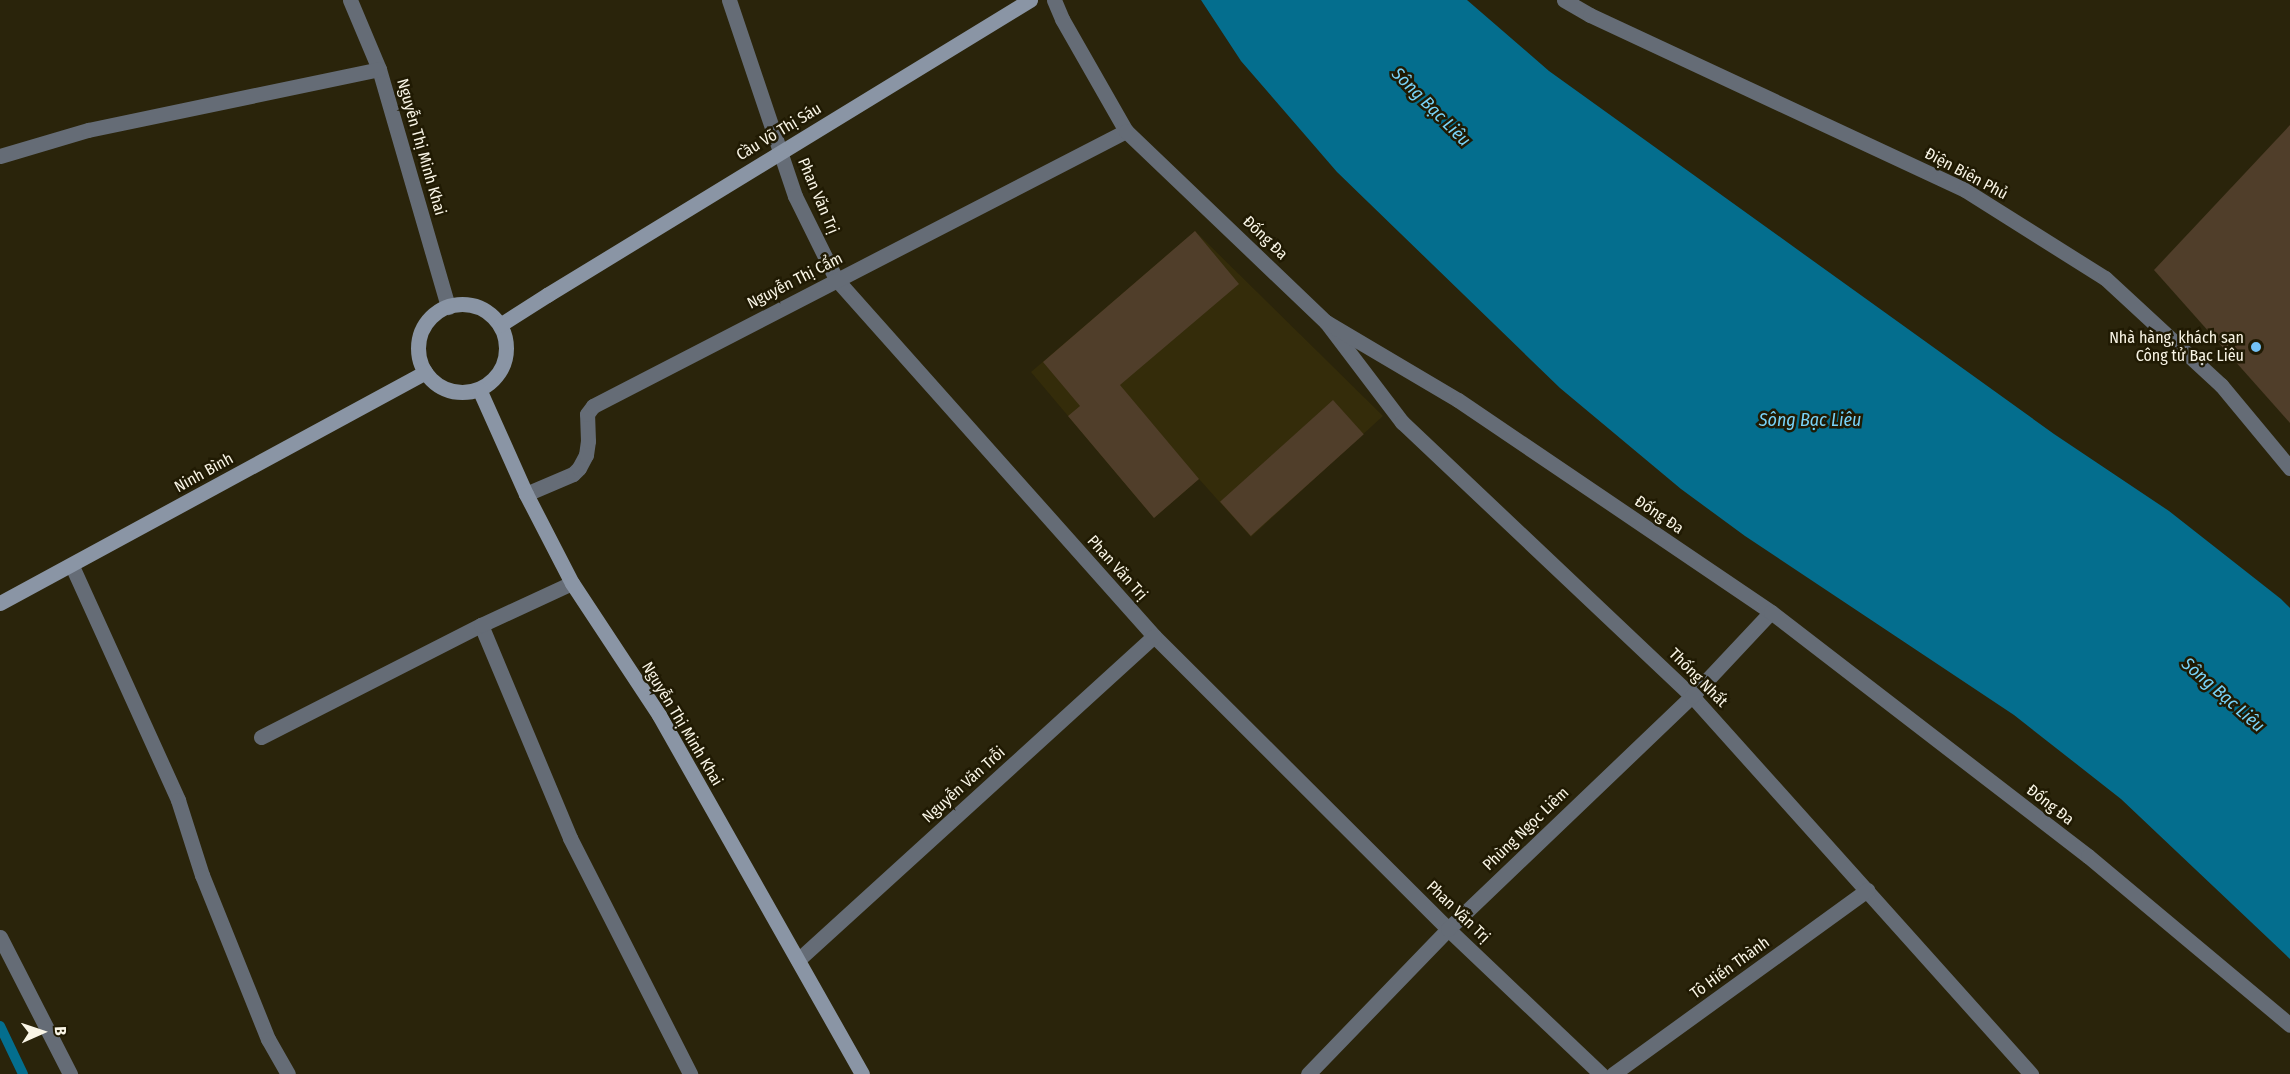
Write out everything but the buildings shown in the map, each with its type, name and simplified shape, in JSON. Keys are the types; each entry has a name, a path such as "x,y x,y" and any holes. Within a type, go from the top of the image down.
{"main road":[{"name":"Cầu Võ Thị Sáu","path":"500,325 1030,0"},
{"path":"465,304 479,307 500,325 505,339 505,355 500,369 491,381 478,389 463,393 448,391 435,383 425,372 419,359 421,332 428,320 448,307 465,304"},
{"name":"Ninh Bình","path":"0,603 72,567 425,372"},
{"name":"Nguyễn Thị Minh Khai","path":"478,389 526,494 572,584 659,715 862,1074"}],"street":[{"name":"Nguyễn Thị Minh Khai","path":"350,0 379,69 448,307"},
{"name":"Phan Văn Trị","path":"729,0 795,196 836,279 1154,636 1448,929 1601,1074"},
{"name":"Đống Đa","path":"1054,0 1062,19 1126,131 1326,322 1458,400 1771,612 2088,856 2290,1025"},
{"name":"Điện Biên Phủ","path":"1564,0 1590,15 1965,190 2105,278 2222,385 2290,468"},
{"path":"0,156 88,130 379,69"},
{"name":"Nguyễn Thị Cẩm","path":"526,494 573,474 579,468 586,455 587,414 593,406 1126,131"},
{"name":"Thống Nhất","path":"1326,322 1402,422 1692,696 2031,1074"},
{"path":"72,567 178,800 202,875 268,1039 288,1074"},
{"path":"261,737 481,625 572,584"},
{"name":"Phùng Ngọc Liêm","path":"1308,1074 1448,929 1692,696 1771,612"},
{"path":"481,625 570,838 690,1074"},
{"name":"Nguyễn Văn Trỗi","path":"798,960 1154,636"},
{"name":"Tô Hiến Thành","path":"1614,1074 1867,890"},
{"path":"0,937 70,1074"}],"shaded area":[{"path":"1195,231 1383,416 1251,537 1199,479 1154,518 1031,372"}],"water":[{"name":"Sông Bạc Liêu","path":"1201,0 1467,0 1549,71 2054,434 2169,511 2281,599 2290,608 2290,959 2121,799 2014,715 1745,536 1681,489 1560,388 1337,172 1241,61"}],"waterway":[{"path":"0,1026 23,1074"}],"place":[{"name":"Nhà hàng, khách sạn Công tử Bạc Liêu","path":"2256,347"}]}
